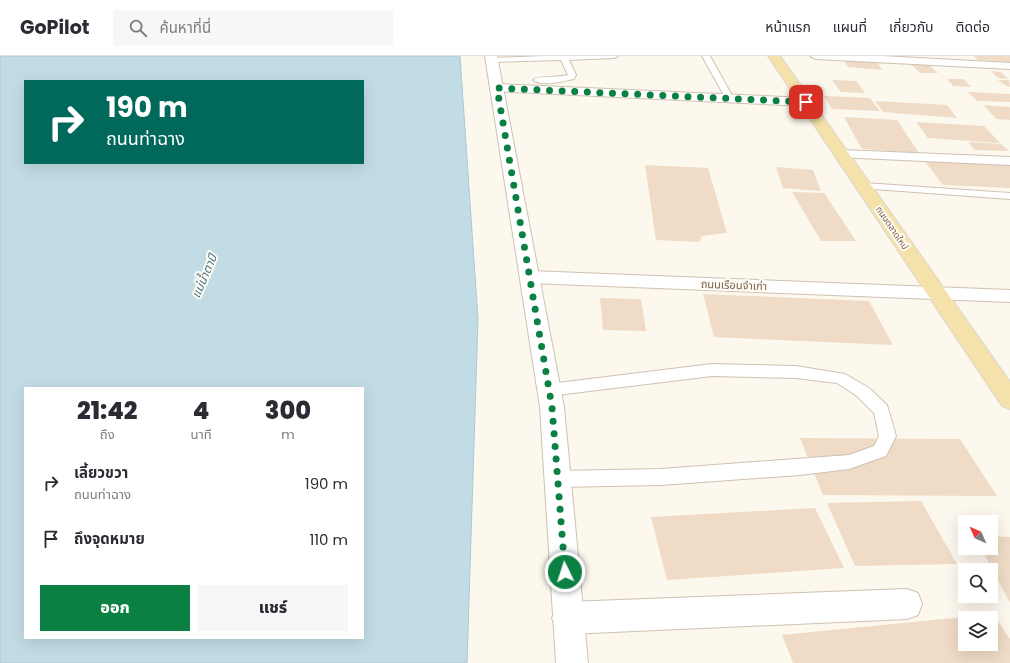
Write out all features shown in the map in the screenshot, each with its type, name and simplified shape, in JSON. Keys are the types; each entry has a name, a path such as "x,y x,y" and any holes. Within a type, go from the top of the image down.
{"main road":[{"name":"ถนนตลาดใหม่","path":"774,56 1010,400"}],"street":[{"path":"816,56 1010,66"},
{"path":"492,58 552,407 572,663"},
{"path":"497,88 806,102"},
{"path":"842,154 1010,161"},
{"name":"ถนนเรือนจำเก่า","path":"530,277 1010,296"},
{"path":"568,618 907,604"}],"lane":[{"path":"492,58 614,56"},
{"path":"706,56 730,99"},
{"path":"525,58 537,80 547,91"},
{"path":"537,80 559,80 571,77 572,75 564,58"},
{"path":"864,186 1010,196"},
{"path":"548,390 712,370 796,372 840,378 863,392 881,410 888,436 880,451 849,462 661,477 558,479"}],"water":[{"name":"แม่น้ำตาปี","path":"0,56 460,56 478,319 467,663 0,663"}],"building":[{"path":"974,56 1010,56 1010,62 978,60"},
{"path":"842,58 876,60 882,70 848,67"},
{"path":"910,63 927,63 938,73 920,73"},
{"path":"991,71 1001,72 1008,79 998,78"},
{"path":"947,79 964,79 971,87 953,86"},
{"path":"832,80 856,81 865,93 841,92"},
{"path":"998,80 1009,80 1010,87 1006,86"},
{"path":"968,92 1010,94 1010,102 977,101"},
{"path":"824,96 870,98 880,111 832,109"},
{"path":"875,101 947,105 957,118 883,112"},
{"path":"984,105 1010,107 1010,120 996,119"},
{"path":"844,117 897,120 919,153 862,149"},
{"path":"916,122 984,126 1000,143 928,138"},
{"path":"968,142 1001,144 1009,151 975,150"},
{"path":"923,159 1007,164 1010,166 1010,188 943,185"},
{"path":"645,165 708,168 727,233 702,236 699,242 656,240"},
{"path":"776,167 813,170 821,191 783,188"},
{"path":"792,192 824,193 856,241 821,241"},
{"path":"703,294 869,301 893,345 714,337"},
{"path":"600,298 641,299 646,331 603,330"},
{"path":"800,438 960,439 997,496 823,495"},
{"path":"921,501 957,564 855,566 827,503"},
{"path":"815,508 844,568 667,580 651,517"},
{"path":"998,536 1010,537 1010,603 998,580 998,563 989,563 985,555 998,555"},
{"path":"958,617 958,651 998,651 998,621 1010,639 1010,663 793,663 782,635"}],"route":[{"path":"565,572 552,407 497,88 806,102"}]}
